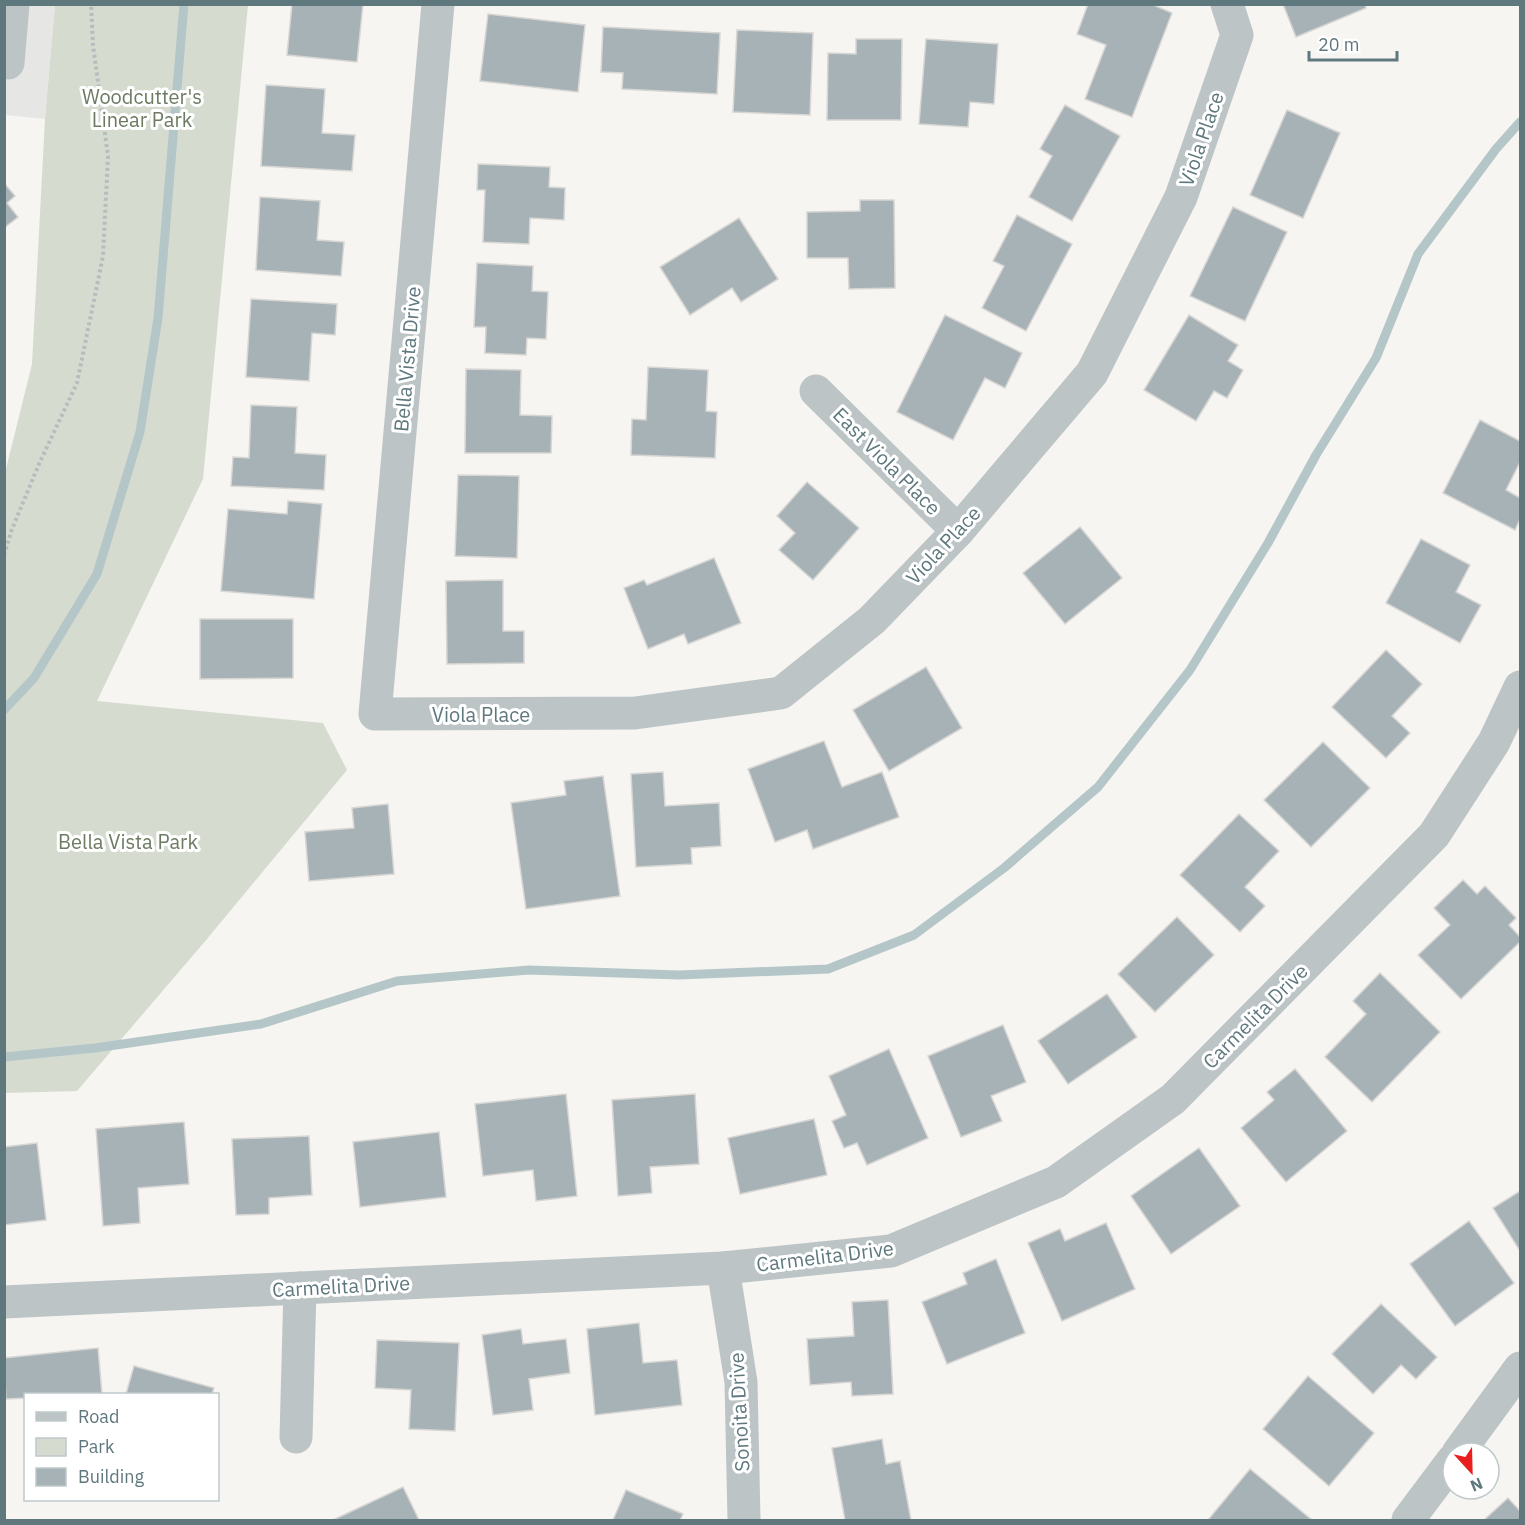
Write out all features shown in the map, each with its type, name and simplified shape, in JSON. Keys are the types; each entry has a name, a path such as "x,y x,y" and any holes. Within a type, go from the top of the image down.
{"street":[{"path":"4,62 8,63 13,4"},
{"name":"Bella Vista Drive","path":"375,714 438,4"},
{"name":"Viola Place","path":"375,714 635,713 781,693 872,620 958,531 1092,373 1180,197 1237,35 1227,4"},
{"name":"East Viola Place","path":"816,391 958,531"},
{"name":"Carmelita Drive","path":"4,1302 723,1268 891,1251 1056,1182 1173,1099 1434,834 1494,742 1521,687"},
{"name":"Sonoita Drive","path":"723,1268 741,1382 744,1521"},
{"path":"296,1437 300,1288"},
{"path":"1467,1441 1521,1368"},
{"path":"1408,1521 1441,1476"}],"path":[{"path":"4,555 12,529 39,464 77,383 103,256 108,156 93,45 91,4"}],"shaded area":[{"path":"4,5 55,5 45,119 5,115"}],"green space":[{"name":"Woodcutter's Linear Park","path":"55,5 248,5 203,479 97,701 323,723 347,770 77,1091 5,1093 4,477 32,364 45,119"}],"building":[{"path":"292,4 363,4 357,62 287,55"},
{"path":"1088,4 1151,4 1172,13 1132,117 1085,99 1106,45 1077,34"},
{"path":"1283,4 1365,4 1366,8 1296,37"},
{"path":"488,14 585,25 578,92 480,81"},
{"path":"603,27 720,33 717,94 622,89 623,73 601,72"},
{"path":"737,30 813,33 810,115 733,112"},
{"path":"856,39 902,39 901,120 827,120 828,53 856,54"},
{"path":"926,39 998,44 994,104 970,102 968,127 919,124"},
{"path":"266,85 325,89 322,133 355,135 352,171 261,166"},
{"path":"1065,105 1120,136 1072,221 1029,197 1052,156 1040,149"},
{"path":"1287,110 1340,133 1303,218 1250,195"},
{"path":"478,164 550,167 549,187 565,188 564,220 530,218 529,244 483,242 485,190 477,190"},
{"path":"4,183 15,196 7,203 18,217 4,228"},
{"path":"260,197 320,201 317,240 344,242 341,276 256,270"},
{"path":"860,200 894,200 895,288 849,289 848,258 807,258 807,212 860,211"},
{"path":"1233,207 1287,232 1245,321 1190,296"},
{"path":"1017,215 1072,244 1026,331 982,308 1004,266 993,261"},
{"path":"739,218 778,279 741,302 732,288 690,315 660,267"},
{"path":"477,263 533,266 532,291 548,292 546,339 527,338 526,355 485,353 486,327 474,327"},
{"path":"251,299 337,304 335,335 312,333 309,381 246,377"},
{"path":"945,315 1022,353 1005,388 985,378 953,440 897,412"},
{"path":"1189,315 1238,345 1228,361 1243,370 1227,398 1214,391 1196,421 1144,390"},
{"path":"648,367 708,370 706,411 717,412 715,458 631,455 632,419 646,420"},
{"path":"466,369 521,370 520,415 552,416 551,453 465,453"},
{"path":"251,405 297,407 295,453 326,455 324,490 231,486 233,457 249,458"},
{"path":"1480,420 1520,441 1520,462 1506,490 1520,498 1520,519 1515,530 1443,493"},
{"path":"458,475 519,476 517,558 455,556"},
{"path":"807,482 859,528 813,580 779,550 795,533 777,516"},
{"path":"288,501 322,504 314,599 221,591 228,509 287,514"},
{"path":"1080,527 1122,578 1065,624 1023,573"},
{"path":"1421,539 1470,565 1456,592 1481,605 1460,643 1386,603"},
{"path":"714,558 741,623 688,644 684,634 648,649 624,588 644,580 647,585"},
{"path":"503,580 503,631 524,631 524,663 447,664 446,581"},
{"path":"200,619 293,619 293,678 200,679"},
{"path":"1386,650 1422,684 1392,716 1410,733 1386,758 1332,707"},
{"path":"926,667 962,728 889,771 853,710"},
{"path":"824,741 842,787 882,772 899,817 813,849 807,830 775,842 748,769"},
{"path":"1323,742 1370,788 1311,847 1264,800"},
{"path":"663,772 665,806 719,803 721,846 691,848 692,864 636,867 631,774"},
{"path":"603,776 620,896 526,909 511,803 566,795 564,781"},
{"path":"388,804 394,874 309,881 305,832 354,828 352,808"},
{"path":"1239,814 1279,851 1245,887 1265,906 1240,932 1180,875"},
{"path":"1463,880 1477,894 1485,886 1516,918 1509,925 1520,937 1520,942 1461,999 1418,955 1450,925 1434,908"},
{"path":"1177,917 1214,955 1155,1012 1118,974"},
{"path":"1380,973 1440,1032 1372,1102 1325,1057 1366,1014 1353,1001"},
{"path":"1107,994 1137,1037 1068,1084 1038,1041"},
{"path":"1003,1025 1026,1082 991,1096 1002,1121 961,1137 928,1056"},
{"path":"889,1049 928,1138 867,1165 857,1143 844,1148 832,1121 846,1115 829,1076"},
{"path":"1295,1069 1347,1131 1286,1182 1241,1128 1274,1100 1267,1092"},
{"path":"566,1094 577,1196 536,1201 533,1170 483,1176 475,1104"},
{"path":"695,1094 699,1164 650,1167 652,1193 618,1196 612,1100"},
{"path":"814,1119 827,1175 740,1194 728,1138"},
{"path":"184,1122 189,1184 138,1188 140,1223 103,1226 96,1129"},
{"path":"439,1132 446,1197 360,1207 353,1142"},
{"path":"309,1136 312,1195 269,1198 269,1214 236,1215 232,1139"},
{"path":"37,1143 46,1220 4,1225 4,1147"},
{"path":"1199,1148 1240,1206 1171,1254 1131,1196"},
{"path":"1520,1191 1520,1251 1493,1208"},
{"path":"1469,1221 1514,1283 1455,1326 1410,1264"},
{"path":"1106,1223 1135,1289 1062,1321 1028,1243 1060,1229 1065,1241"},
{"path":"996,1259 1025,1333 947,1364 922,1302 967,1284 963,1273"},
{"path":"888,1300 893,1394 852,1396 851,1382 810,1385 807,1339 854,1336 852,1302"},
{"path":"1381,1304 1437,1357 1416,1379 1401,1365 1373,1394 1332,1354"},
{"path":"639,1323 643,1363 677,1360 682,1405 595,1415 587,1329"},
{"path":"521,1329 523,1344 566,1339 570,1373 529,1379 533,1410 493,1415 482,1335"},
{"path":"377,1340 459,1343 455,1431 409,1429 411,1390 375,1388"},
{"path":"98,1348 102,1393 24,1393 24,1398 6,1399 4,1358"},
{"path":"134,1366 214,1388 212,1393 126,1393"},
{"path":"1308,1376 1374,1433 1329,1486 1263,1429"},
{"path":"882,1439 886,1464 900,1461 911,1520 845,1520 832,1448"},
{"path":"1250,1469 1312,1520 1208,1520"},
{"path":"403,1487 419,1520 333,1520"},
{"path":"626,1490 683,1514 680,1520 613,1520"},
{"path":"1508,1498 1520,1511 1520,1520 1484,1520"}],"waterway":[{"path":"4,710 34,678 97,574 140,432 158,318 184,4"},
{"path":"4,1057 95,1048 261,1024 397,981 529,970 679,975 828,969 914,935 1004,868 1098,787 1190,670 1268,543 1316,455 1376,358 1418,254 1496,149 1520,122"}],"park label":[{"name":"Bella Vista Park","path":"128,841"}]}
